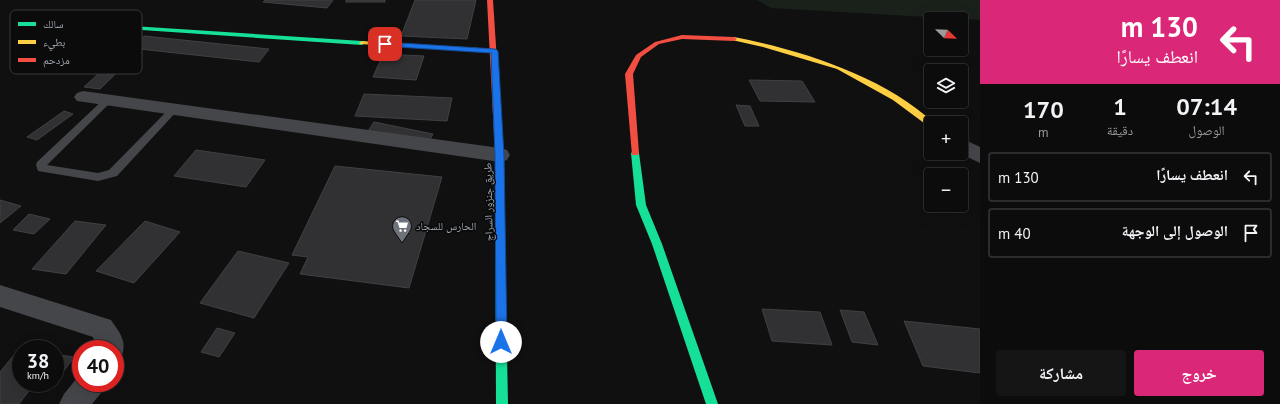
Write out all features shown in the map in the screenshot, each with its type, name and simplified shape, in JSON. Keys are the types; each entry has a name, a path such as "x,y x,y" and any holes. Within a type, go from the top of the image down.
{"street":[{"name":"طريق جنزور السراج","path":"490,0 495,51 500,156 502,404"},
{"path":"142,29 495,51"},
{"path":"712,404 657,244 641,205 630,102 629,74 638,56 657,43 682,38 733,38 764,45 839,68 896,98 924,119"},
{"path":"83,97 500,156"},
{"path":"968,149 980,156"},
{"path":"0,296 102,328 110,340"},
{"path":"74,404 83,392"}],"lane":[{"path":"107,101 41,164 42,168 98,178 113,173 173,110"}],"shaded area":[{"path":"757,0 980,0 980,20 968,19 968,12 924,12 924,17 771,8"}],"building":[{"path":"265,0 333,0 327,8 263,2"},
{"path":"346,0 385,0 385,2 346,2"},
{"path":"415,0 476,0 467,39 401,36"},
{"path":"144,36 269,49 259,62 142,49 142,38"},
{"path":"383,54 424,56 416,80 373,77"},
{"path":"98,74 115,74 100,89 84,87"},
{"path":"749,80 802,81 815,102 760,101"},
{"path":"364,94 452,98 447,121 355,116"},
{"path":"736,105 750,106 759,126 745,126"},
{"path":"64,111 73,114 37,140 27,137"},
{"path":"374,122 433,134 428,143 368,131"},
{"path":"196,150 265,160 246,187 174,176"},
{"path":"335,166 442,177 409,288 300,274 308,257 292,255"},
{"path":"0,200 21,206 0,223"},
{"path":"29,214 50,219 34,234 13,230"},
{"path":"75,221 106,225 66,274 32,269"},
{"path":"145,221 180,232 134,283 96,271"},
{"path":"238,251 289,263 254,318 200,303"},
{"path":"762,309 820,312 832,345 772,341"},
{"path":"840,310 864,312 878,345 852,342"},
{"path":"904,321 980,329 980,373 923,366"},
{"path":"217,328 235,333 219,357 201,352"},
{"path":"64,356 72,357 72,360 64,371"},
{"path":"12,357 12,392 28,392 19,404 0,404 0,372"}],"traffic: fast":[{"path":"142,29 362,43"},
{"path":"635,153 641,205 657,244 712,404"},
{"path":"499,154 502,404"}],"traffic: slow":[{"path":"734,39 764,45 839,68 896,98 924,119"},
{"path":"362,43 495,51"}],"traffic: jam":[{"path":"490,0 499,154"},
{"path":"635,153 629,74 638,56 657,43 682,37 734,39"}],"place":[{"name":"الحارس للسجاد","path":"402,243"}],"route":[{"path":"385,44 495,51 500,156 501,342"}]}
